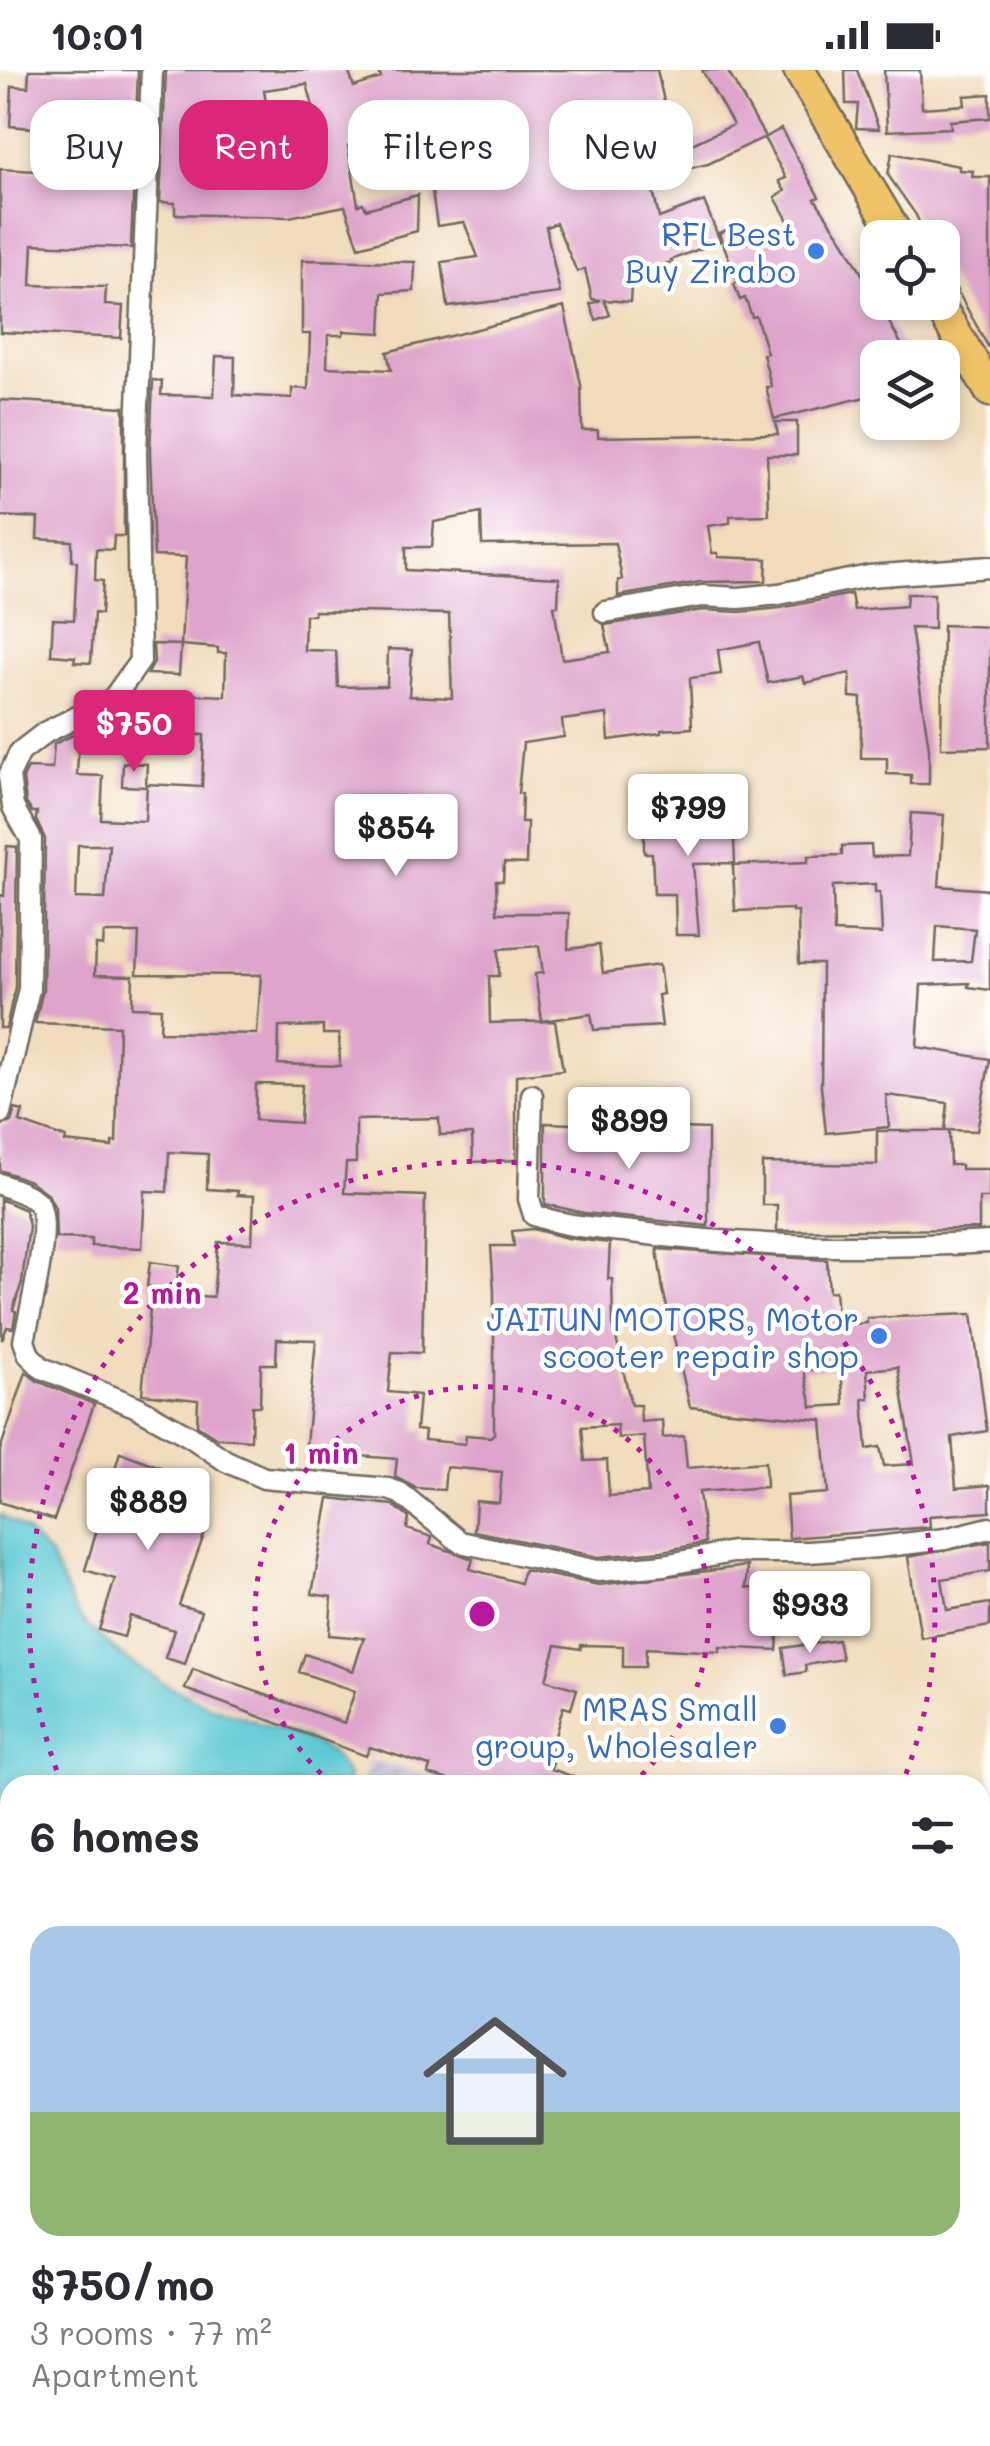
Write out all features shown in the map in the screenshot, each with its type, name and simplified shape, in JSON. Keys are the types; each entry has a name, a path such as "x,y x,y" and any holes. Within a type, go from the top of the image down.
{"highway":[{"path":"799,70 887,220"},
{"path":"948,320 987,381"}],"street":[{"path":"0,1113 29,989 31,838 13,807 9,776 20,752 46,732 112,700 140,661 136,454 152,70"},
{"path":"605,612 702,596 739,598 827,586 869,576 990,567"},
{"path":"532,1094 529,1199 534,1215 553,1222 672,1238 784,1246 990,1242"},
{"path":"0,1184 35,1200 43,1215 24,1341 29,1356 42,1368 137,1407 191,1436 226,1461 264,1478 388,1488 400,1493 460,1542 598,1571 664,1565 732,1552 878,1547 990,1528"}],"shaded area":[{"path":"369,1760 428,1775 365,1775"}],"water":[{"path":"0,1514 25,1530 49,1555 79,1618 124,1658 212,1707 304,1738 331,1753 347,1775 0,1775"}],"building":[{"path":"29,70 138,70 137,100 30,100 30,128 10,126 12,86 28,87"},
{"path":"166,70 348,70 354,87 381,78 378,70 657,70 664,100 549,100 549,190 653,190 659,218 704,201 720,241 672,262 632,272 630,302 604,300 610,315 596,320 590,304 601,300 592,299 585,269 577,272 556,223 546,227 560,293 448,307 442,262 478,257 464,222 437,226 432,191 529,190 529,100 348,100 348,190 355,190 358,205 363,203 366,209 418,195 417,231 359,247 345,206 289,217 175,214 175,203 160,202"},
{"path":"702,70 727,70 765,137 693,168 693,143 733,125"},
{"path":"845,70 857,70 879,129 856,128 858,104 846,104"},
{"path":"884,70 920,70 922,108 965,105 964,96 990,94 990,118 950,121 951,128 887,131"},
{"path":"781,129 819,197 815,199 860,271 860,320 888,320 899,340 860,340 860,398 774,419 766,387 771,386 763,354 767,353 756,316 752,317 745,298 740,300 734,284 738,282 719,233 736,226 742,243 746,243 791,226 775,197 785,191 779,181 786,178 764,138"},
{"path":"892,153 959,166 959,170 973,171 972,177 990,177 990,350 960,296 960,220 918,220 888,175"},
{"path":"0,169 30,171 30,190 133,190 131,248 33,244 31,285 106,287 105,305 123,306 121,338 0,332"},
{"path":"302,260 415,262 414,291 383,293 381,333 344,331 343,335 328,335 327,367 391,370 387,352 564,307 581,385 582,430 598,430 598,437 778,434 775,422 797,422 797,455 767,455 769,515 730,516 730,523 708,526 712,553 718,553 718,557 767,559 766,581 700,582 618,596 618,580 622,579 615,543 482,545 481,513 434,522 432,547 406,547 406,570 559,578 558,606 554,606 562,659 610,652 604,625 703,610 780,608 851,594 854,610 906,606 907,594 934,594 934,629 911,628 929,748 929,784 911,784 911,775 887,774 887,758 861,758 861,698 850,697 850,673 805,683 803,676 768,683 759,642 718,650 721,674 690,678 692,728 609,740 607,714 562,720 564,737 523,743 518,793 522,794 521,822 527,822 526,864 504,863 503,881 496,881 497,913 569,913 568,949 599,945 603,973 659,965 662,1026 594,1030 591,1014 542,1021 535,974 543,973 539,946 499,949 499,976 489,976 490,1023 555,1021 563,1070 516,1075 516,1160 473,1162 472,1134 440,1135 439,1118 356,1120 356,1163 346,1163 344,1193 425,1196 422,1353 392,1352 388,1392 419,1395 416,1430 425,1431 424,1440 465,1444 466,1435 494,1434 491,1246 514,1246 512,1231 533,1229 610,1243 608,1279 612,1279 613,1324 631,1405 640,1405 641,1422 662,1420 663,1438 684,1436 687,1468 765,1462 766,1487 699,1492 705,1543 599,1557 474,1531 476,1501 499,1503 502,1472 446,1467 444,1490 416,1488 395,1477 397,1459 360,1456 360,1461 305,1456 316,1340 277,1339 276,1364 261,1364 260,1406 252,1406 251,1440 217,1438 197,1425 198,1400 142,1394 152,1287 147,1286 150,1262 179,1266 175,1294 213,1297 218,1242 252,1243 254,1196 207,1189 208,1154 169,1152 167,1192 145,1191 142,1248 91,1246 91,1239 56,1238 55,1208 48,1194 30,1181 0,1170 0,1126 11,1122 15,1109 23,1111 20,1122 66,1138 65,1142 112,1147 112,1142 116,1142 119,1026 35,1023 43,989 45,839 36,820 37,812 32,812 26,803 23,778 28,768 52,769 54,744 79,732 77,775 103,776 101,819 145,821 147,784 202,787 204,735 179,734 180,694 225,696 226,653 218,653 218,648 181,645 186,557 154,556 150,453 153,380 162,381 161,395 214,396 216,356 235,357 234,395 292,398 292,388 308,389 310,334 302,334","holes":["314,611 449,614 452,698 409,696 412,650 388,649 387,686 338,687 336,651 304,650 305,615 314,615","78,845 109,845 105,899 76,898","104,933 139,933 137,974 261,975 257,1034 160,1032 161,1008 132,1007 133,976 95,975 96,945 103,946","323,1026 323,1034 339,1034 340,1066 278,1064 279,1027","256,1084 302,1085 300,1123 255,1120","617,1425 618,1438 644,1436 648,1493 609,1496 607,1460 585,1461 582,1427"]},
{"path":"0,400 124,407 124,536 114,536 113,550 96,549 95,580 103,581 101,614 94,613 91,663 51,655 53,619 74,620 77,561 72,561 72,541 37,539 38,518 0,516"},
{"path":"943,625 990,627 990,747 941,748"},
{"path":"153,644 181,645 179,675 148,674 154,662"},
{"path":"123,763 147,764 146,787 122,786"},
{"path":"694,801 694,820 733,818 735,863 693,864 699,935 676,935 675,894 654,894 652,853 644,853 644,836 675,835 673,802"},
{"path":"911,813 944,815 939,886 990,890 990,990 968,987 969,983 921,985 917,1047 990,1059 977,1131 945,1130 948,1103 886,1095 889,1127 826,1133 821,1087 822,964 799,964 798,912 735,911 733,865 808,862 808,856 842,855 842,846 871,845 872,857 908,856","holes":["875,884 875,892 880,892 882,934 834,932 833,886","937,926 975,929 971,961 935,962"]},
{"path":"7,846 17,847 15,987 6,1028 0,1028 0,895 4,896"},
{"path":"545,1123 708,1129 708,1226 584,1213 545,1204"},
{"path":"877,1131 949,1131 950,1165 989,1169 989,1198 979,1198 979,1229 777,1231 777,1205 762,1205 762,1163 877,1165"},
{"path":"0,1199 25,1210 29,1226 13,1328 7,1327 2,1340"},
{"path":"657,1249 827,1260 829,1292 835,1291 838,1325 867,1323 867,1318 972,1314 987,1431 952,1437 956,1488 990,1485 990,1512 929,1516 930,1527 789,1538 786,1496 828,1493 822,1420 690,1407","holes":["898,1367 914,1464 884,1466 880,1447 867,1449 863,1399 869,1399 867,1370","841,1368 844,1405 812,1407 804,1370"]},
{"path":"26,1372 37,1381 94,1404 54,1520 0,1502 0,1450"},
{"path":"120,1452 160,1467 157,1477 193,1490 185,1512 209,1521 179,1605 201,1611 185,1664 165,1658 174,1630 130,1616 124,1637 99,1630 115,1579 85,1570"},
{"path":"329,1498 393,1505 409,1518 407,1529 432,1537 430,1544 473,1559 470,1569 520,1583 524,1570 599,1585 747,1566 746,1588 781,1590 777,1650 646,1648 645,1667 623,1667 623,1646 581,1645 581,1649 556,1645 546,1680 577,1689 571,1709 563,1707 548,1761 553,1762 551,1769 569,1775 431,1775 428,1774 430,1766 370,1747 366,1756 185,1689 193,1669 344,1723 355,1691 299,1672 305,1654 353,1671 364,1638 329,1635 332,1597 312,1594"},
{"path":"990,1542 990,1571 942,1579 947,1610 990,1603 990,1626 921,1638 908,1557"},
{"path":"838,1640 842,1659 805,1665 806,1672 787,1675 783,1648"}],"place":[{"name":"RFL Best Buy Zirabo","path":"816,251"},
{"name":"JAITUN MOTORS, Motor scooter repair shop","path":"879,1336"},
{"name":"MRAS Small group, Wholesaler","path":"778,1726"}]}
